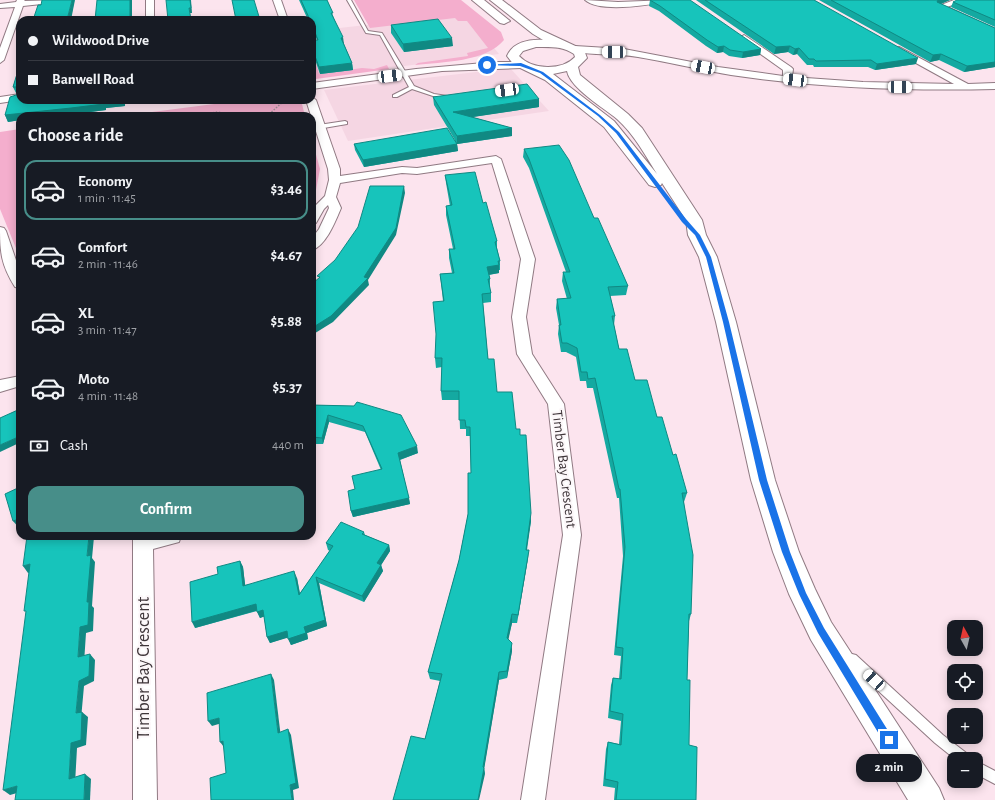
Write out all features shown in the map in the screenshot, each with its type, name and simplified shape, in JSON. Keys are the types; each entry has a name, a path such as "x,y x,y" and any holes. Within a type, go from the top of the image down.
{"main road":[{"path":"477,0 512,27"},
{"path":"495,0 544,36 580,53 584,62"},
{"path":"521,35 521,44 513,56 515,61 550,77 609,124 697,235 708,257 726,322 763,480 789,559 803,594 821,631 927,800"},
{"path":"517,50 532,44 547,43 571,48"},
{"path":"525,66 552,70 584,62"},
{"path":"584,62 574,76 578,81 623,117 645,142 694,220 697,235"}],"street":[{"path":"0,6 20,2 60,0"},
{"path":"150,0 150,16"},
{"path":"277,0 283,16"},
{"path":"589,0 607,5 626,5 666,0"},
{"path":"962,0 940,7 995,32"},
{"path":"0,60 20,2"},
{"path":"738,34 788,69 786,79"},
{"path":"890,45 966,87"},
{"path":"571,48 597,52 622,52 730,72 786,79 874,86 995,86"},
{"path":"438,69 462,63 500,57 517,50"},
{"path":"584,62 649,56"},
{"path":"316,85 438,69 495,64 525,66"},
{"path":"0,100 16,98"},
{"path":"316,127 334,169 332,189 335,208 325,230 316,241"},
{"name":"Timber Bay Crescent","path":"332,189 407,177 417,172 496,159 528,259 519,317 524,354 556,404 572,535 533,800"},
{"path":"316,213 332,189"},
{"path":"0,231 11,268 16,277"},
{"path":"0,386 16,382"},
{"name":"Timber Bay Crescent","path":"143,540 145,800"}],"lane":[{"path":"350,0 367,32 381,34 412,87 434,95 453,98 461,97"},
{"path":"395,96 412,87"},
{"path":"316,127 345,123"},
{"path":"821,631 939,739 956,752"},
{"path":"983,771 995,778"}],"shaded area":[{"path":"354,0 461,0 501,32 504,40 486,53 475,57 450,62 415,65 418,63 468,56 467,53 488,48 467,21 458,21 455,18 370,28"},
{"path":"466,14 499,54 318,77 316,71 316,31"},
{"path":"316,64 319,74 362,68 374,69 387,65 389,69 316,79"},
{"path":"510,68 549,111 348,141 324,90"},
{"path":"214,104 302,104 304,112 152,112"},
{"path":"16,130 16,248 0,209 0,132"},
{"path":"316,154 320,169 316,190"}],"building":[{"path":"42,0 72,0 68,16 34,16 38,5 41,5"},
{"path":"97,0 130,0 130,16 95,16"},
{"path":"166,0 190,0 190,16 168,16"},
{"path":"232,0 254,0 259,16 235,16"},
{"path":"301,0 327,0 333,13 331,13 343,37 341,38 352,63 319,67 316,59 316,40 318,40 316,35 316,16 308,16"},
{"path":"650,0 690,0 761,49 743,52 730,50 724,46 718,47"},
{"path":"705,0 814,0 918,58 877,64 871,60 816,61 814,59 809,59 799,48 795,49 790,46 776,47"},
{"path":"831,0 938,0 937,2 995,28 995,62 967,66 941,54 933,55"},
{"path":"957,0 995,0 995,20 953,2"},
{"path":"438,19 452,38 403,44 391,25"},
{"path":"16,77 16,87 13,87"},
{"path":"527,84 539,99 453,112 512,128 457,136 433,97"},
{"path":"16,95 16,104 104,104 33,112 16,112 16,114 5,115 10,97"},
{"path":"447,128 457,144 363,160 354,144"},
{"path":"559,145 569,160 594,218 598,218 628,286 608,287 615,316 612,316 619,349 627,349 635,380 647,380 657,417 662,417 673,455 676,454 687,493 682,493 693,555 687,680 690,680 689,745 697,747 696,800 616,800 618,782 605,779 608,742 621,745 623,714 610,711 613,678 621,679 623,648 616,647 625,547 620,489 595,378 588,379 587,372 581,372 577,348 567,343 562,343 557,299 571,298 563,272 570,272 524,149"},
{"path":"475,172 483,203 486,202 497,241 495,242 500,261 498,261 499,265 487,267 491,293 482,294 488,359 494,359 497,392 512,392 516,429 520,429 520,435 526,435 531,513 526,550 529,550 518,615 512,614 507,638 512,643 507,671 499,672 478,800 393,800 411,736 425,739 442,674 428,672 459,560 468,514 468,473 471,473 470,427 466,427 465,420 459,420 459,391 441,391 442,358 435,358 436,334 433,302 444,301 440,274 454,273 449,249 455,249 446,206 452,205 445,175"},
{"path":"370,186 404,186 396,228 364,277 368,278 331,316 316,325 316,280 320,277 317,276 335,260 358,227"},
{"path":"357,402 401,415 417,446 398,453 409,498 351,511 348,491 355,489 352,476 382,469 363,426 328,415 322,438 316,437 316,405 354,406"},
{"path":"16,411 16,438 0,445 0,418"},
{"path":"16,489 16,520 13,521 5,494"},
{"path":"341,522 364,532 362,534 389,545 377,563 381,565 362,596 316,577 325,620 304,627 306,633 288,639 287,631 267,637 263,610 257,612 256,604 192,622 190,582 218,574 217,567 240,561 243,586 294,571 299,595 333,546 326,543"},
{"path":"26,540 89,540 87,556 91,555 87,602 89,602 88,625 80,627 78,657 90,654 89,676 79,681 76,713 82,712 81,740 71,743 69,779 85,774 84,800 15,800 17,786 3,790 26,611 24,611 30,564 23,566"},
{"path":"271,674 278,733 288,729 296,783 290,785 292,800 211,800 210,778 226,773 223,741 220,742 219,718 208,721 207,693"}],"route":[{"path":"487,65 521,65 542,73 550,77 609,124 697,235 708,257 726,322 763,480 786,552 803,594 821,631 889,740"}]}
